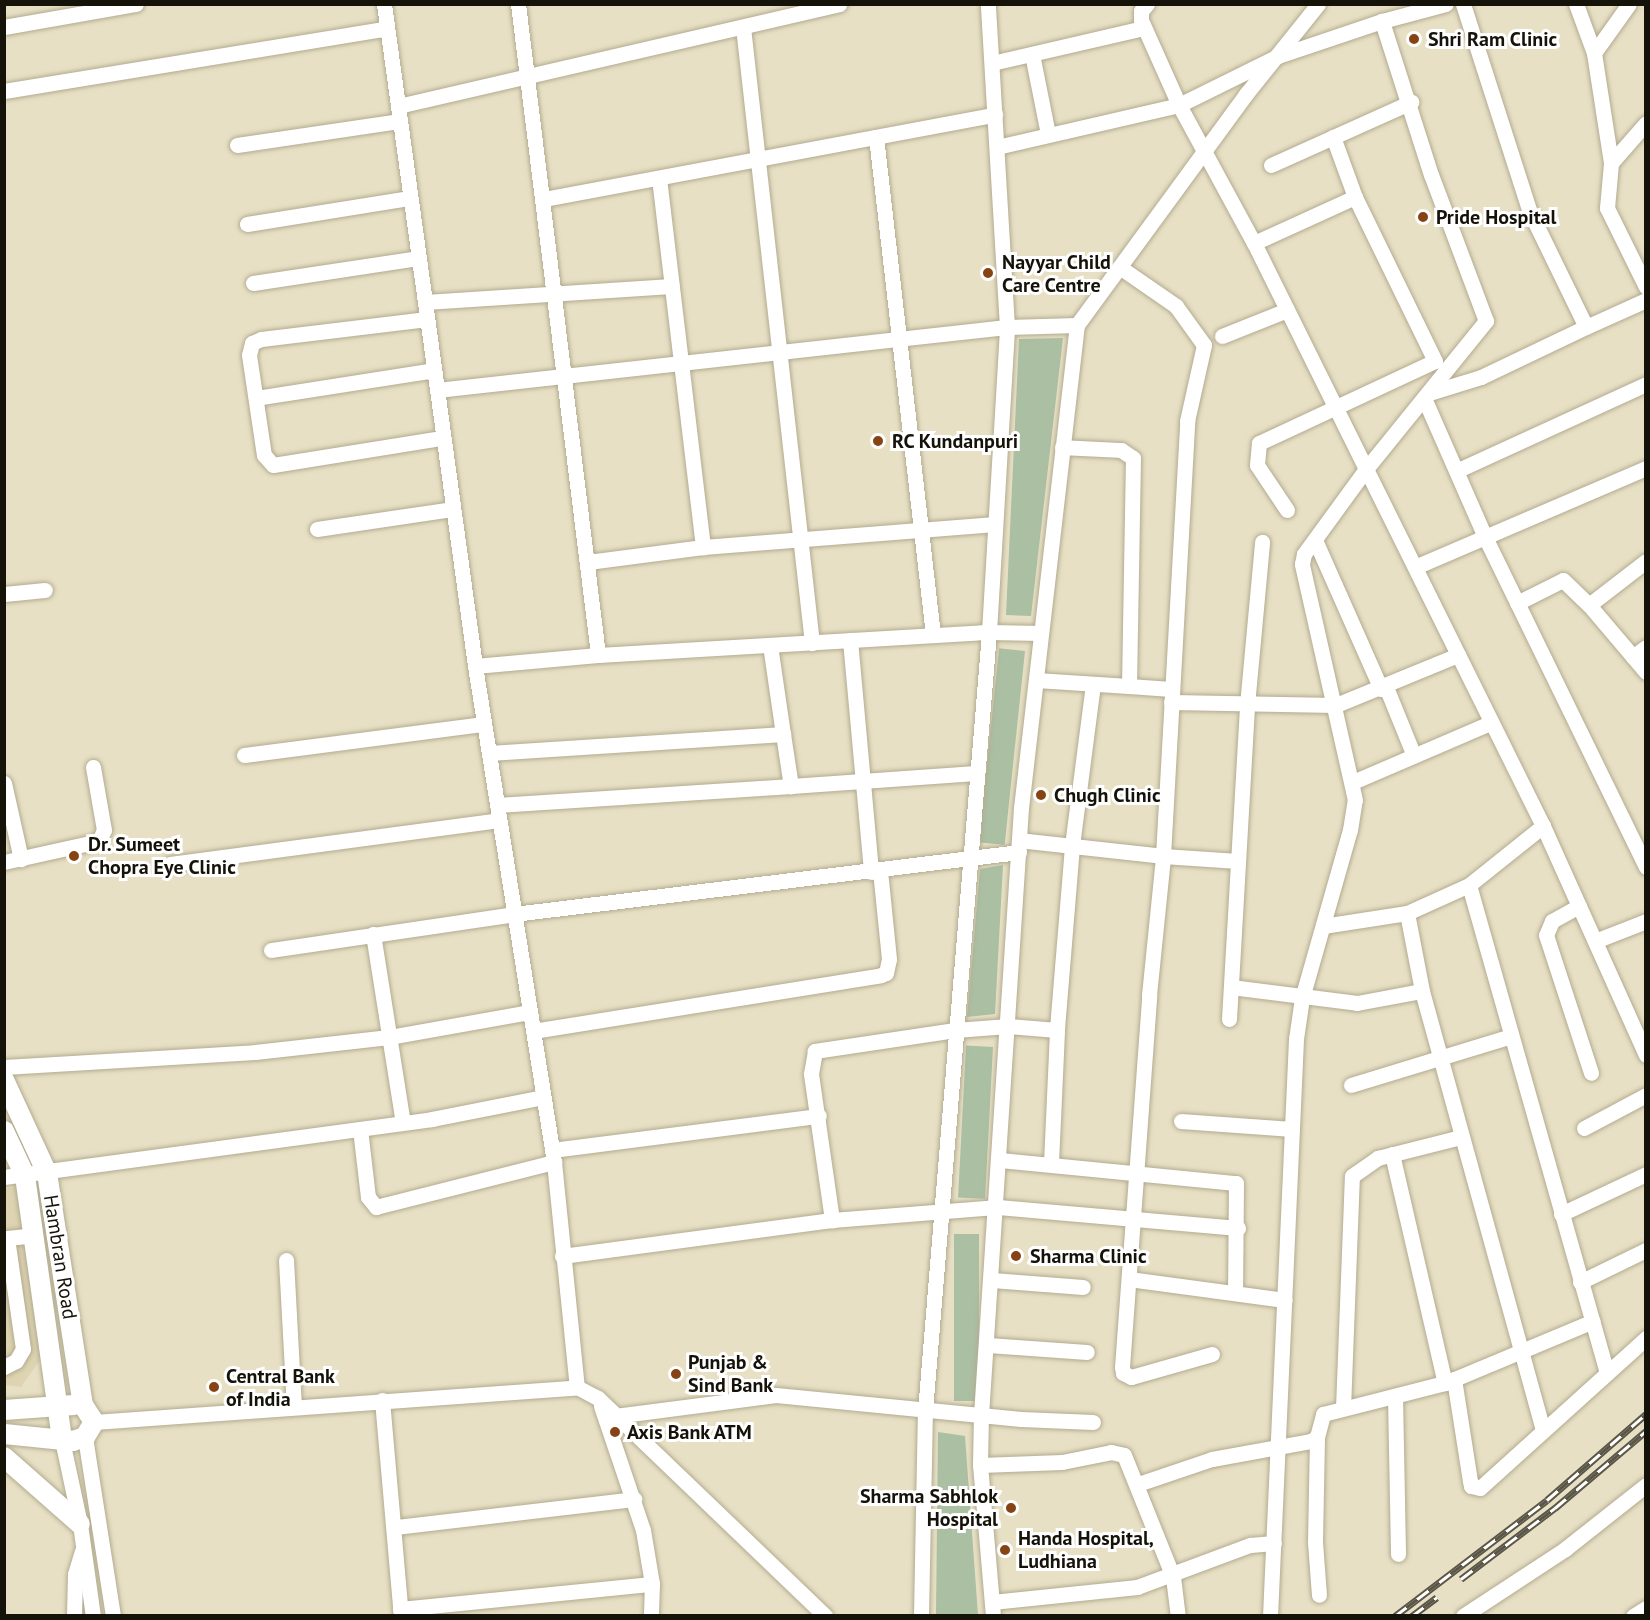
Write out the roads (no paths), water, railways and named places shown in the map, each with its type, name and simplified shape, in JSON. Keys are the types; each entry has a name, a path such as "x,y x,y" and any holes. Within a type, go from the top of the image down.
{"main road":[{"name":"Hambran Road","path":"4,1080 47,1173 88,1421"},
{"name":"Hambran Road","path":"4,1131 26,1176 60,1407 62,1440"},
{"path":"4,1410 60,1407 88,1421 62,1440 4,1434"},
{"path":"4,1457 80,1524"}],"street":[{"path":"4,27 136,4"},
{"path":"384,4 475,666 553,1156 577,1387"},
{"path":"518,4 544,199 563,375 598,655"},
{"path":"237,145 399,114 528,76 743,27 812,8 839,4"},
{"path":"921,1616 925,1411 944,1208 955,1030 989,632 1007,327 987,4"},
{"path":"1147,4 1141,11 1144,28 1179,105 1254,243 1543,826 1646,1054"},
{"path":"1274,1543 1243,1548 1173,1577 1137,1587 992,1609 981,1465 981,1415 998,1207 1019,846 1077,326 1204,151 1318,4"},
{"path":"997,147 1179,105 1278,56 1382,21 1446,4"},
{"path":"1463,4 1529,210 1586,327"},
{"path":"1576,4 1594,53 1611,163 1607,207 1646,287"},
{"path":"1594,53 1629,4"},
{"path":"1270,1616 1292,1129 1302,998 1350,830 1353,782 1302,573 1304,554 1366,469 1486,321 1431,175 1411,102 1382,21"},
{"path":"743,27 782,351 812,643"},
{"path":"4,91 387,28"},
{"path":"992,63 1144,28"},
{"path":"1032,54 1048,134"},
{"path":"1271,165 1411,102"},
{"path":"544,199 995,115"},
{"path":"1611,163 1646,123"},
{"path":"876,137 933,635"},
{"path":"1287,510 1257,465 1257,447 1262,440 1435,361 1355,197 1333,137"},
{"path":"658,178 703,547"},
{"path":"1254,243 1355,197"},
{"path":"247,224 410,198"},
{"path":"253,283 419,258"},
{"path":"1121,268 1176,306 1204,345 1187,421 1163,856 1135,1171 1122,1361 1126,1377 1212,1354"},
{"path":"425,302 554,291 671,286"},
{"path":"1426,395 1481,376 1646,300"},
{"path":"1222,336 1287,310"},
{"path":"427,319 254,341 249,355 264,455 273,465 442,438"},
{"path":"437,390 1007,327 1077,326"},
{"path":"256,398 434,370"},
{"path":"1456,471 1646,384"},
{"path":"1426,395 1486,539 1646,867"},
{"path":"1062,447 1121,450 1133,458 1129,686"},
{"path":"1415,567 1486,539 1646,468"},
{"path":"317,529 452,509"},
{"path":"588,562 703,547 995,525"},
{"path":"1315,540 1414,756"},
{"path":"1229,1019 1247,705 1262,542"},
{"path":"1589,605 1646,561"},
{"path":"1517,603 1563,580 1640,652 1646,672"},
{"path":"4,594 45,590"},
{"path":"475,666 598,655 933,635 989,632 1041,633"},
{"path":"533,1031 886,973 889,959 863,781 850,640"},
{"path":"770,645 791,786"},
{"path":"1036,680 1129,686 1171,695 1247,705 1336,705 1384,688 1458,655"},
{"path":"1051,1163 1057,1030 1072,846 1093,684"},
{"path":"1353,782 1490,723"},
{"path":"244,755 484,724"},
{"path":"489,753 783,734"},
{"path":"4,862 99,841 104,830 93,767"},
{"path":"170,864 498,812 791,786 976,773"},
{"path":"4,783 21,859"},
{"path":"1323,926 1407,913 1469,885 1543,826"},
{"path":"271,950 514,914 969,860 1019,846 1072,846 1238,861"},
{"path":"1469,885 1607,1373"},
{"path":"1579,906 1552,921 1546,935 1591,1073"},
{"path":"1407,913 1422,991 1543,1431"},
{"path":"1595,941 1646,921"},
{"path":"373,934 403,1124"},
{"path":"1230,987 1302,998 1357,1003 1422,991"},
{"path":"4,1066 255,1052 389,1037 530,1012"},
{"path":"832,1220 810,1065 819,1049 955,1030 1008,1026 1057,1030"},
{"path":"1351,1085 1442,1060 1511,1036"},
{"path":"1584,1128 1646,1095"},
{"path":"4,1177 26,1176 403,1124 543,1097"},
{"path":"360,1129 369,1197 376,1207 553,1156 819,1116"},
{"path":"1181,1121 1292,1129"},
{"path":"1343,1408 1349,1187 1352,1176 1366,1163 1392,1154 1461,1137"},
{"path":"1392,1154 1449,1381 1470,1481 1475,1488 1486,1485 1646,1338"},
{"path":"1000,1160 1135,1171 1236,1183 1238,1228 1235,1293"},
{"path":"1561,1214 1646,1174"},
{"path":"562,1256 832,1220 944,1208 998,1207 1238,1228"},
{"path":"4,1367 16,1360 23,1349 7,1238 34,1235"},
{"path":"1580,1282 1646,1250"},
{"path":"286,1260 294,1407"},
{"path":"1129,1279 1285,1300"},
{"path":"992,1280 1083,1287"},
{"path":"1319,1594 1315,1542 1317,1437 1321,1415 1449,1381 1593,1321"},
{"path":"988,1345 1087,1352"},
{"path":"113,1616 88,1421 577,1387 598,1398 825,1616"},
{"path":"615,1416 776,1395 925,1411 1093,1422"},
{"path":"1395,1396 1398,1554"},
{"path":"598,1398 634,1499 652,1584 651,1616"},
{"path":"382,1400 396,1527 400,1612 652,1584"},
{"path":"1138,1484 1212,1459 1278,1448 1317,1437"},
{"path":"62,1440 84,1546 93,1616"},
{"path":"981,1465 1062,1462 1119,1453 1127,1459 1173,1577 1178,1616"},
{"path":"1463,1616 1564,1549 1646,1485"},
{"path":"396,1527 634,1499"},
{"path":"74,1616 75,1574 84,1546"},
{"path":"108,1588 124,1616"},
{"path":"1633,1616 1646,1608"}],"railway":[{"path":"1395,1616 1547,1500 1646,1414"},
{"path":"1461,1579 1555,1508 1646,1431"},
{"path":"1412,1616 1437,1597"}],"place":[{"name":"Shri Ram Clinic","path":"1414,39"},
{"name":"Pride Hospital","path":"1423,217"},
{"name":"Nayyar Child Care Centre","path":"988,273"},
{"name":"RC Kundanpuri","path":"878,441"},
{"name":"Chugh Clinic","path":"1041,795"},
{"name":"Dr. Sumeet Chopra Eye Clinic","path":"74,856"},
{"name":"Sharma Clinic","path":"1016,1256"},
{"name":"Punjab & Sind Bank","path":"676,1374"},
{"name":"Central Bank of India","path":"214,1387"},
{"name":"Axis Bank ATM","path":"615,1432"},
{"name":"Sharma Sabhlok Hospital","path":"1011,1508"},
{"name":"Handa Hospital, Ludhiana","path":"1005,1550"}]}
